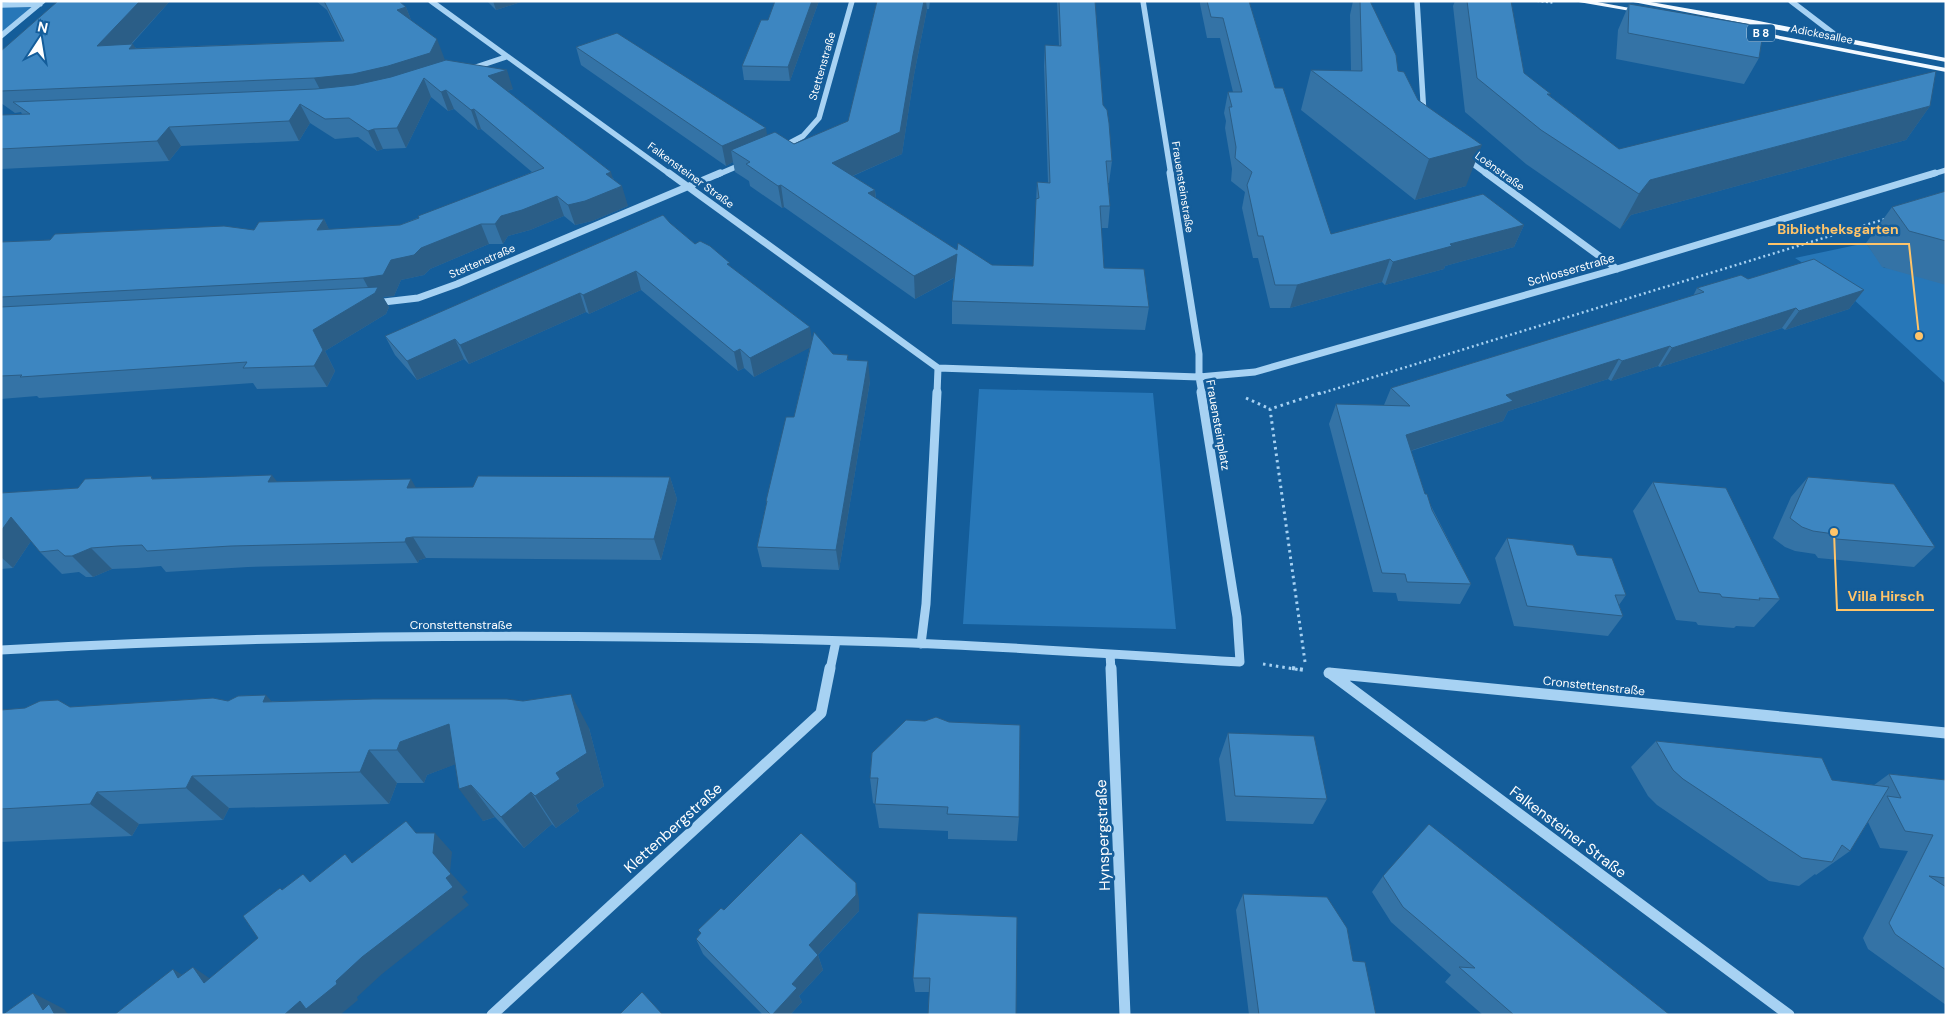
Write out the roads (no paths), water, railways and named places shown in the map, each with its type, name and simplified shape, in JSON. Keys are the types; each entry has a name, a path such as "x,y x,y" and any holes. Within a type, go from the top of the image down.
{"main road":[{"path":"1576,1 1728,26"},
{"name":"Adickesallee","path":"1630,1 1946,60"},
{"name":"Adickesallee","path":"1737,28 1946,70"}],"street":[{"name":"Falkensteiner Straße","path":"431,1 938,368"},
{"name":"Stettenstraße","path":"774,150 800,139 814,128 820,118 852,1"},
{"name":"Frauensteinstraße","path":"1143,1 1197,344 1199,377"},
{"path":"1417,1 1424,118 1428,124"},
{"path":"1791,1 1842,40"},
{"path":"1,5 41,2"},
{"path":"1,36 41,2"},
{"path":"461,72 506,57"},
{"name":"Loënstraße","path":"1460,154 1617,268"},
{"name":"Stettenstraße","path":"364,304 418,298 456,284 748,161"},
{"name":"Schlosserstraße","path":"1199,377 1256,372 1617,268 1946,170"},
{"path":"938,368 926,604 921,644 1110,654"},
{"name":"Frauensteinplatz","path":"938,368 1199,377 1237,617 1240,662 1110,654"},
{"name":"Cronstettenstraße","path":"1,650 309,638 566,637 921,644"},
{"name":"Klettenbergstraße","path":"492,1015 821,713 836,641"},
{"name":"Hynspergstraße","path":"1110,654 1125,1015"},
{"name":"Falkensteiner Straße","path":"1329,673 1789,1015"},
{"name":"Cronstettenstraße","path":"1329,673 1946,733"}],"place":[{"name":"Bibliotheksgarten","path":"1919,336"},
{"name":"Villa Hirsch","path":"1834,532"}]}
